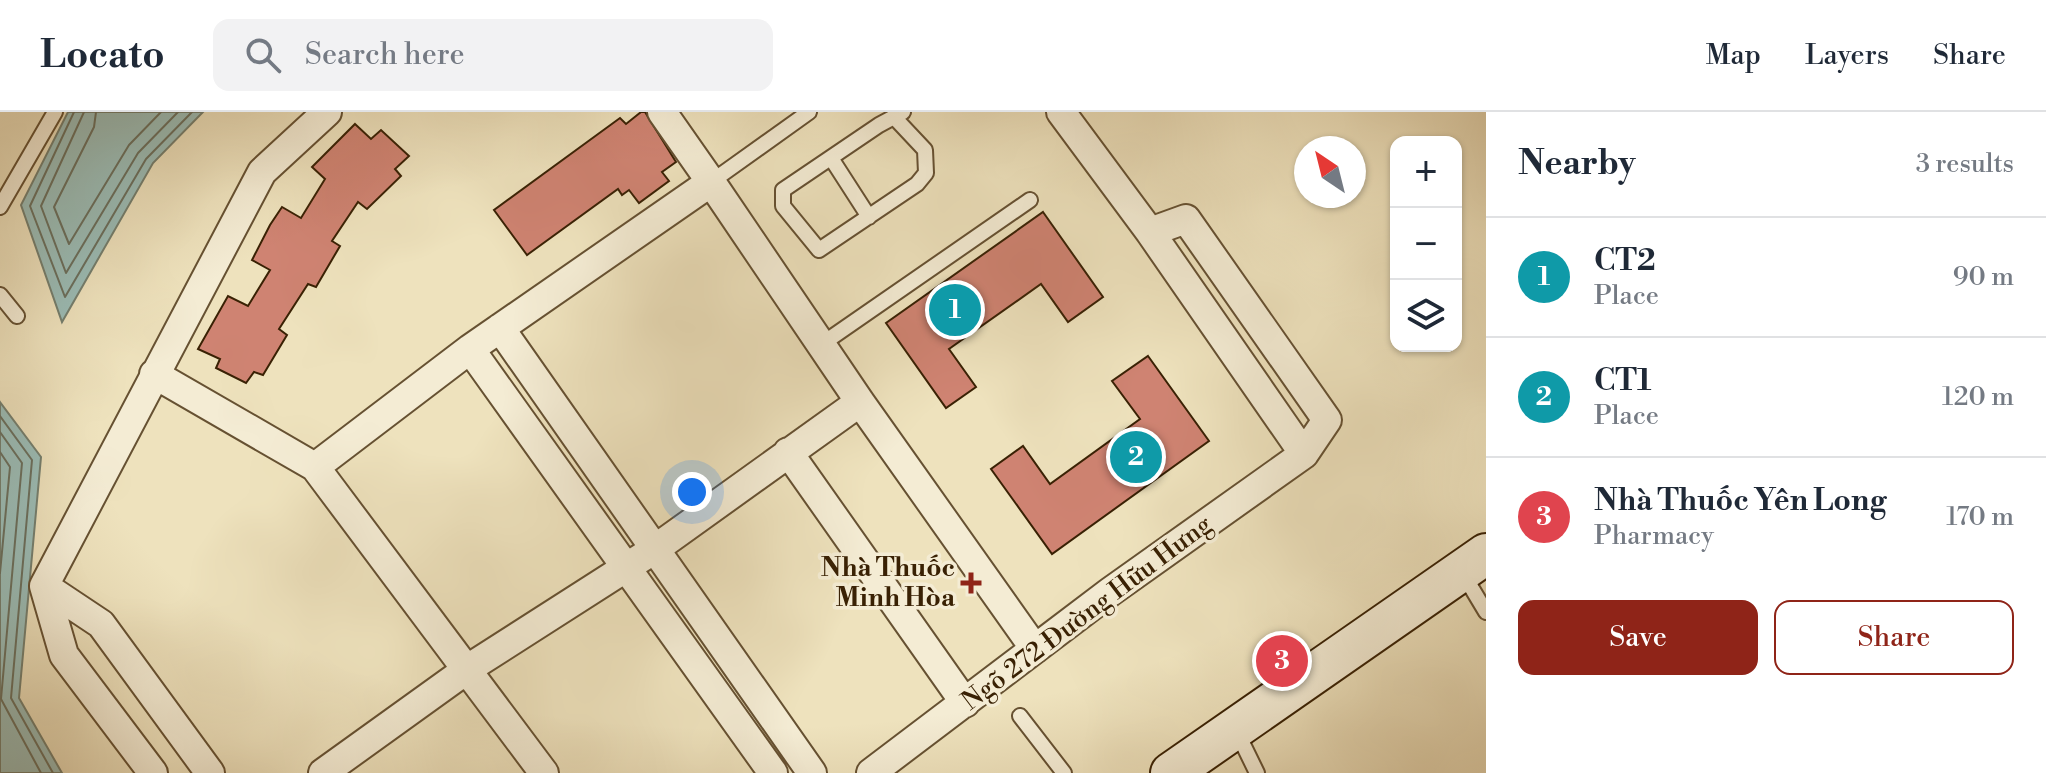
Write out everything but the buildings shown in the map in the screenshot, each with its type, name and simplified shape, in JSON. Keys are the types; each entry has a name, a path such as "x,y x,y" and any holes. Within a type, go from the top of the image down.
{"main road":[{"path":"1171,773 1474,563"}],"street":[{"path":"153,773 64,655 44,586 262,172 327,112"},
{"path":"662,112 860,402 1035,649"},
{"path":"1061,112 1150,232 1226,306"},
{"path":"315,467 470,349 711,182"},
{"path":"1150,232 1186,219 1226,306 1304,454"},
{"name":"Ngõ 272 Đường Hữu Hưng","path":"871,773 1035,649 1304,454 1327,420 1226,306"},
{"path":"500,328 812,773"},
{"path":"470,349 773,773"},
{"path":"154,374 315,467 469,668 544,773"},
{"path":"323,773 469,668 655,549 860,402"},
{"path":"788,452 965,703"},
{"path":"44,586 101,624 210,773"}],"lane":[{"path":"0,207 55,112"},
{"path":"711,182 809,112"},
{"path":"899,114 925,150 926,173 917,184 819,250 783,206 783,190 899,114"},
{"path":"831,158 869,217"},
{"path":"822,344 1030,200"},
{"path":"0,295 17,316"},
{"path":"1474,563 1486,612"},
{"path":"1020,716 1064,773"},
{"path":"1235,728 1257,773"}],"water":[{"path":"68,112 203,112 153,163 62,322 21,205"},
{"path":"0,402 41,457 19,698 62,773 0,773"}],"place":[{"name":"CT2","path":"955,310"},
{"name":"CT1","path":"1136,457"},
{"name":"Nhà Thuốc Minh Hòa","path":"971,583"},
{"name":"Nhà Thuốc Yên Long","path":"1282,661"}]}
